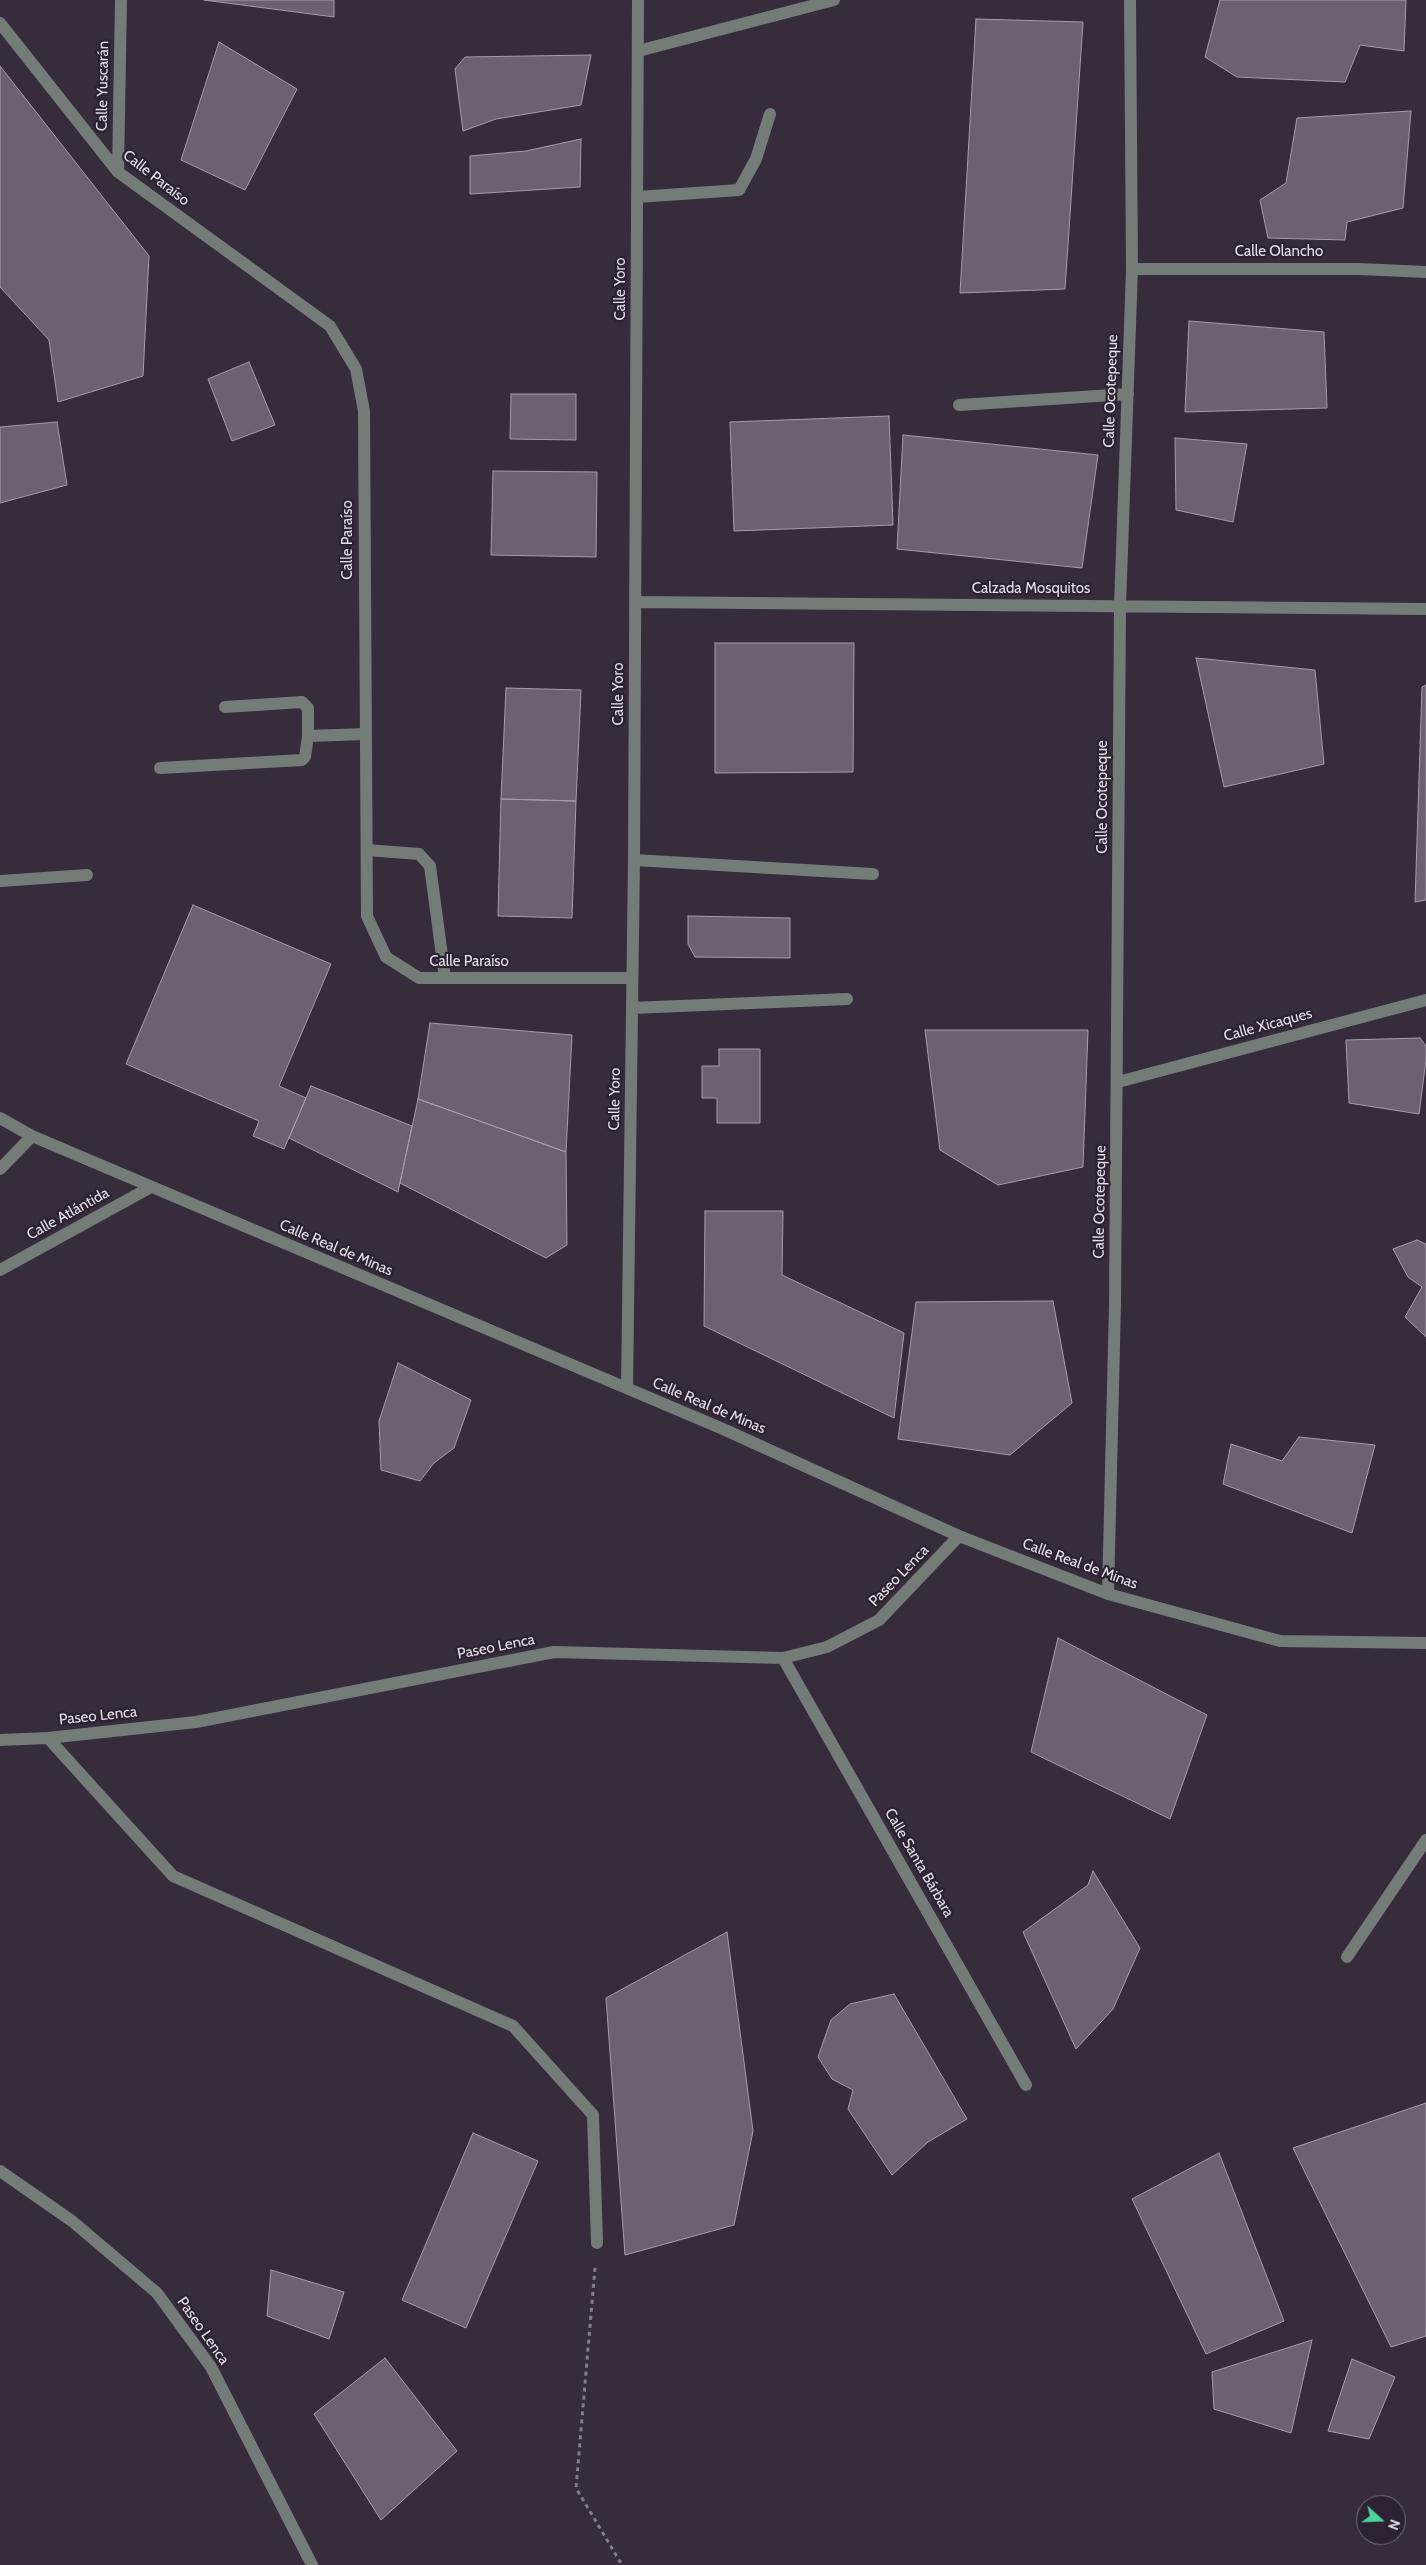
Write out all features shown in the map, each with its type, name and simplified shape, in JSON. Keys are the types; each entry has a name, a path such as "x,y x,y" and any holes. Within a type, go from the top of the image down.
{"street":[{"name":"Calle Yuscarán","path":"118,172 121,0"},
{"name":"Calle Yoro","path":"627,1388 634,860 638,0"},
{"path":"638,51 834,0"},
{"name":"Calle Ocotepeque","path":"1108,1594 1118,1082 1120,606 1132,268 1130,0"},
{"name":"Calle Paraíso","path":"0,23 118,172 330,326 356,369 364,411 367,916 386,957 420,978 632,978"},
{"path":"637,197 739,190 756,159 770,114"},
{"name":"Calle Olancho","path":"1132,268 1359,269 1426,272"},
{"path":"959,405 1128,394"},
{"name":"Calzada Mosquitos","path":"636,602 1426,609"},
{"path":"160,768 302,760 305,756 308,736 308,708 302,702 225,707"},
{"path":"308,736 366,734"},
{"path":"367,850 419,854 430,866 445,978"},
{"path":"634,860 873,874"},
{"path":"0,880 87,875"},
{"path":"632,1008 847,999"},
{"name":"Calle Xicaques","path":"1118,1082 1426,1000"},
{"name":"Calle Real de Minas","path":"0,1118 32,1136 723,1429 959,1536 1108,1594 1280,1641 1426,1643"},
{"path":"0,1169 32,1136"},
{"name":"Calle Atlántida","path":"0,1270 151,1187"},
{"name":"Paseo Lenca","path":"0,1740 48,1738 196,1722 554,1652 783,1658 827,1647 879,1620 959,1536"},
{"name":"Calle Santa Bárbara","path":"783,1658 1026,2085"},
{"path":"48,1738 173,1876 513,2026 593,2115 597,2243"},
{"path":"1347,1957 1426,1840"},
{"name":"Paseo Lenca","path":"0,2171 72,2221 156,2293 211,2367 312,2565"}],"path":[{"path":"597,2243 576,2488 622,2565"}],"building":[{"path":"204,0 334,0 334,17"},
{"path":"1220,0 1406,0 1404,51 1360,45 1345,82 1237,77 1205,57"},
{"path":"976,19 1083,22 1065,289 960,293"},
{"path":"219,42 297,89 245,190 181,160"},
{"path":"591,55 581,105 496,119 463,131 455,69 465,57"},
{"path":"0,66 149,256 143,376 58,402 49,340 0,287"},
{"path":"1411,111 1403,208 1347,222 1345,240 1268,238 1260,200 1286,183 1297,118"},
{"path":"581,139 580,187 470,194 470,156 526,151"},
{"path":"1189,321 1324,332 1327,408 1185,412"},
{"path":"249,362 275,425 232,441 208,379"},
{"path":"511,394 576,394 576,440 510,439"},
{"path":"889,416 893,525 734,531 730,422"},
{"path":"57,422 67,485 0,503 0,427"},
{"path":"903,435 1098,455 1082,568 897,549"},
{"path":"1175,438 1247,444 1233,522 1176,510"},
{"path":"493,471 597,472 596,557 491,555"},
{"path":"715,643 854,643 853,772 715,773"},
{"path":"1196,658 1315,670 1324,764 1224,787"},
{"path":"1426,685 1426,900 1415,902 1422,687"},
{"path":"506,688 581,690 576,801 501,799"},
{"path":"501,799 576,801 572,918 498,916"},
{"path":"193,905 331,964 279,1086 306,1098 284,1149 253,1136 259,1121 126,1064"},
{"path":"688,916 790,918 790,958 695,957 688,944"},
{"path":"430,1023 572,1035 566,1152 418,1099"},
{"path":"925,1030 1088,1030 1083,1167 998,1185 940,1150"},
{"path":"1420,1038 1426,1046 1426,1060 1419,1114 1349,1103 1346,1040"},
{"path":"719,1049 760,1049 760,1123 717,1123 717,1098 702,1098 702,1066 719,1066"},
{"path":"311,1086 412,1126 398,1192 289,1138"},
{"path":"418,1099 566,1152 567,1245 546,1258 400,1183"},
{"path":"705,1211 783,1211 782,1275 904,1333 894,1418 704,1326"},
{"path":"1417,1240 1426,1244 1426,1337 1405,1317 1422,1287 1408,1277 1393,1249"},
{"path":"1053,1301 1072,1403 1010,1455 898,1439 916,1302"},
{"path":"398,1363 471,1400 454,1448 434,1463 420,1481 381,1470 379,1421"},
{"path":"1299,1437 1375,1445 1352,1533 1223,1484 1231,1444 1282,1461"},
{"path":"1058,1638 1207,1715 1170,1819 1031,1752"},
{"path":"1093,1871 1140,1948 1113,2009 1076,2049 1023,1932 1088,1885"},
{"path":"727,1932 753,2131 734,2225 625,2255 606,1998"},
{"path":"894,1994 967,2119 928,2142 892,2175 848,2109 853,2090 832,2079 818,2057 831,2020 850,2004"},
{"path":"1426,2103 1426,2336 1391,2347 1293,2148"},
{"path":"473,2133 538,2161 466,2328 402,2300"},
{"path":"1219,2153 1284,2321 1206,2354 1132,2199"},
{"path":"271,2270 344,2292 329,2339 267,2316"},
{"path":"1312,2340 1291,2433 1214,2409 1212,2372"},
{"path":"385,2358 457,2451 381,2520 314,2414"},
{"path":"1352,2359 1395,2377 1369,2439 1328,2431"}]}
